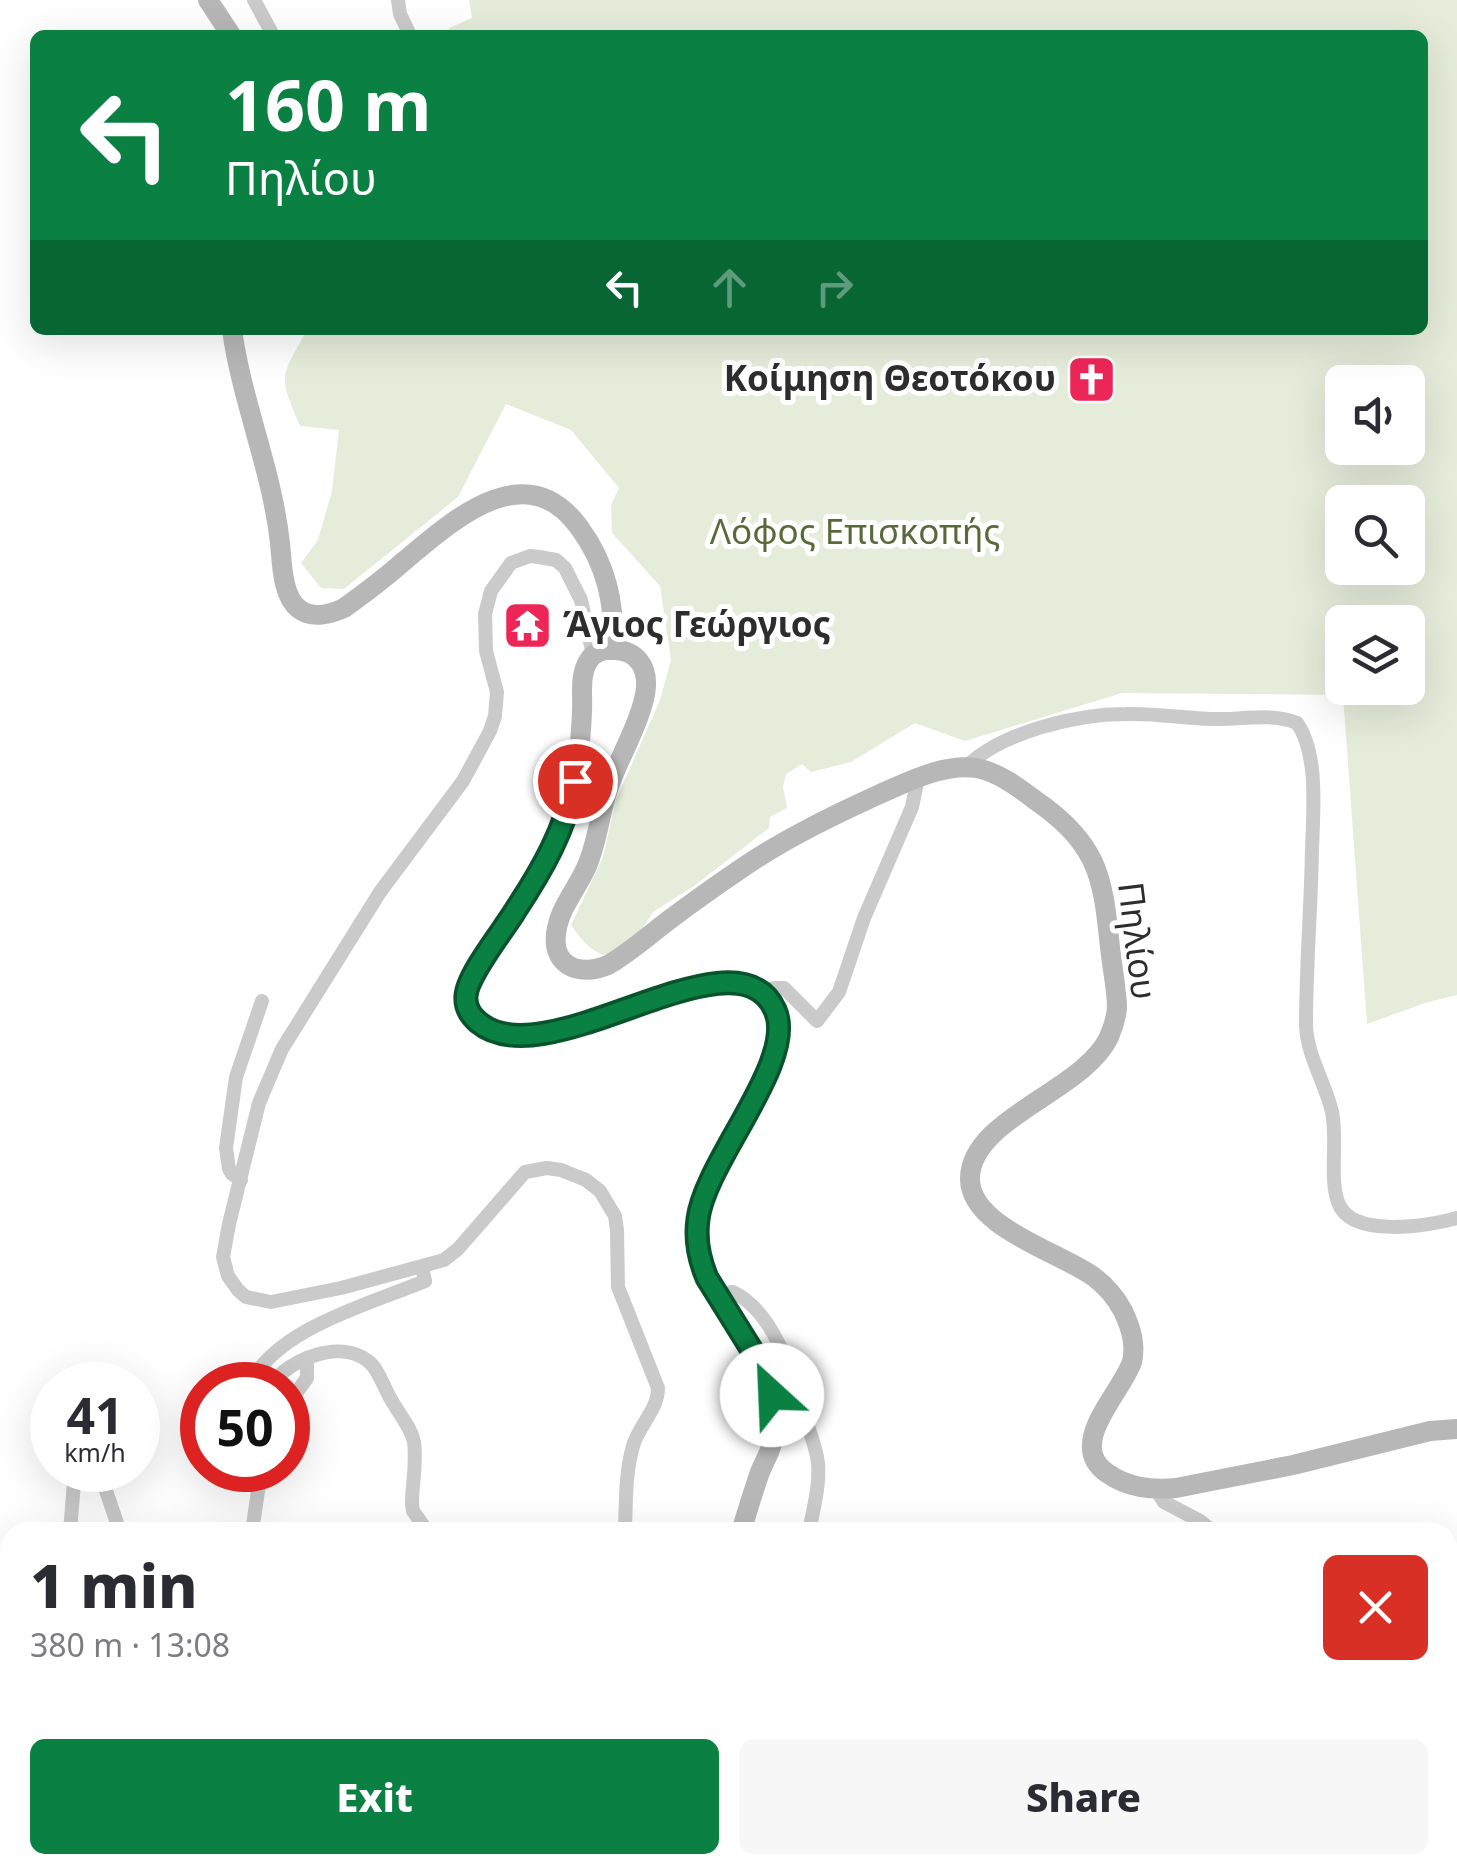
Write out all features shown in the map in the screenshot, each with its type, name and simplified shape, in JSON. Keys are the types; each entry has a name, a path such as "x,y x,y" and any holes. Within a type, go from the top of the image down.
{"main road":[{"path":"208,0 228,30"},
{"path":"233,335 276,512 284,576 298,609 316,614 344,608 465,512 496,499 530,496 569,515 601,569 614,611 603,653 584,672 578,756 566,818 553,848 470,981 468,1010 490,1030 522,1036 565,1029 713,982 744,985 761,994 778,1015 776,1052 720,1160 698,1219 702,1265 766,1376 772,1395 772,1442 744,1522"},
{"path":"603,653 630,653 642,664 646,684 644,699 608,788 588,862 557,927 560,954 578,971 600,969 618,960 777,846 918,778 966,768"},
{"name":"Πηλίου","path":"966,768 989,772 1030,796 1068,827 1087,851 1103,896 1117,1004 1109,1036 1091,1063 1015,1116 980,1148 971,1169 971,1191 978,1206 990,1218 1092,1276 1118,1303 1131,1332 1134,1356 1090,1443 1102,1469 1135,1487 1156,1490 1223,1480 1430,1431 1457,1429"}],"street":[{"path":"254,0 271,30"},
{"path":"398,0 408,30"},
{"path":"603,653 565,568 556,560 539,556 511,563 491,592 483,624 497,692 490,731 462,780 402,858 282,1049 259,1103 223,1258 232,1284 246,1297 259,1302 286,1300 444,1260 526,1172 561,1170 586,1180 600,1191 616,1223 618,1287 658,1395 633,1445 626,1478 625,1522"},
{"path":"966,768 976,757 1008,738 1088,718 1139,714 1282,718 1297,723 1309,751 1312,794 1306,1027 1313,1060 1332,1111 1338,1205 1351,1218 1377,1226 1409,1226 1457,1218"},
{"path":"761,994 784,988 817,1021 839,992 864,918 908,816 918,778"},
{"path":"242,1180 229,1169 226,1148 236,1078 262,1001"},
{"path":"267,1362 298,1335 425,1281 422,1267"},
{"path":"717,1294 733,1292 748,1302 768,1326 788,1362 818,1460 811,1522"},
{"path":"299,1362 332,1353 350,1353 368,1360 374,1367 412,1435 412,1504 420,1522"},
{"path":"1156,1490 1164,1502 1202,1522"},
{"path":"71,1522 73,1492"},
{"path":"106,1492 117,1522"},
{"path":"254,1522 258,1492"}],"green space":[{"name":"Λόφος Επισκοπής","path":"469,0 1457,0 1457,995 1367,1024 1344,705 1425,705 1425,605 1325,605 1325,695 1122,693 965,741 915,723 851,762 811,772 802,764 786,774 783,787 787,808 770,817 769,828 653,912 639,934 609,956 597,952 571,925 603,857 616,800 660,700 671,660 660,586 612,533 611,505 619,488 571,430 506,404 458,497 344,589 321,588 301,563 318,540 332,491 339,430 300,426 285,386 287,368 304,335 1428,335 1428,30 449,30 472,18"}],"place":[{"name":"Κοίμηση Θεοτόκου","path":"1091,379"},
{"name":"Άγιος Γεώργιος","path":"528,625"}],"route":[{"path":"575,781 553,848 470,981 466,1004 472,1016 490,1030 515,1036 565,1029 713,982 744,985 772,1004 779,1022 776,1052 713,1175 699,1210 696,1232 707,1278 758,1360 772,1395"}]}
